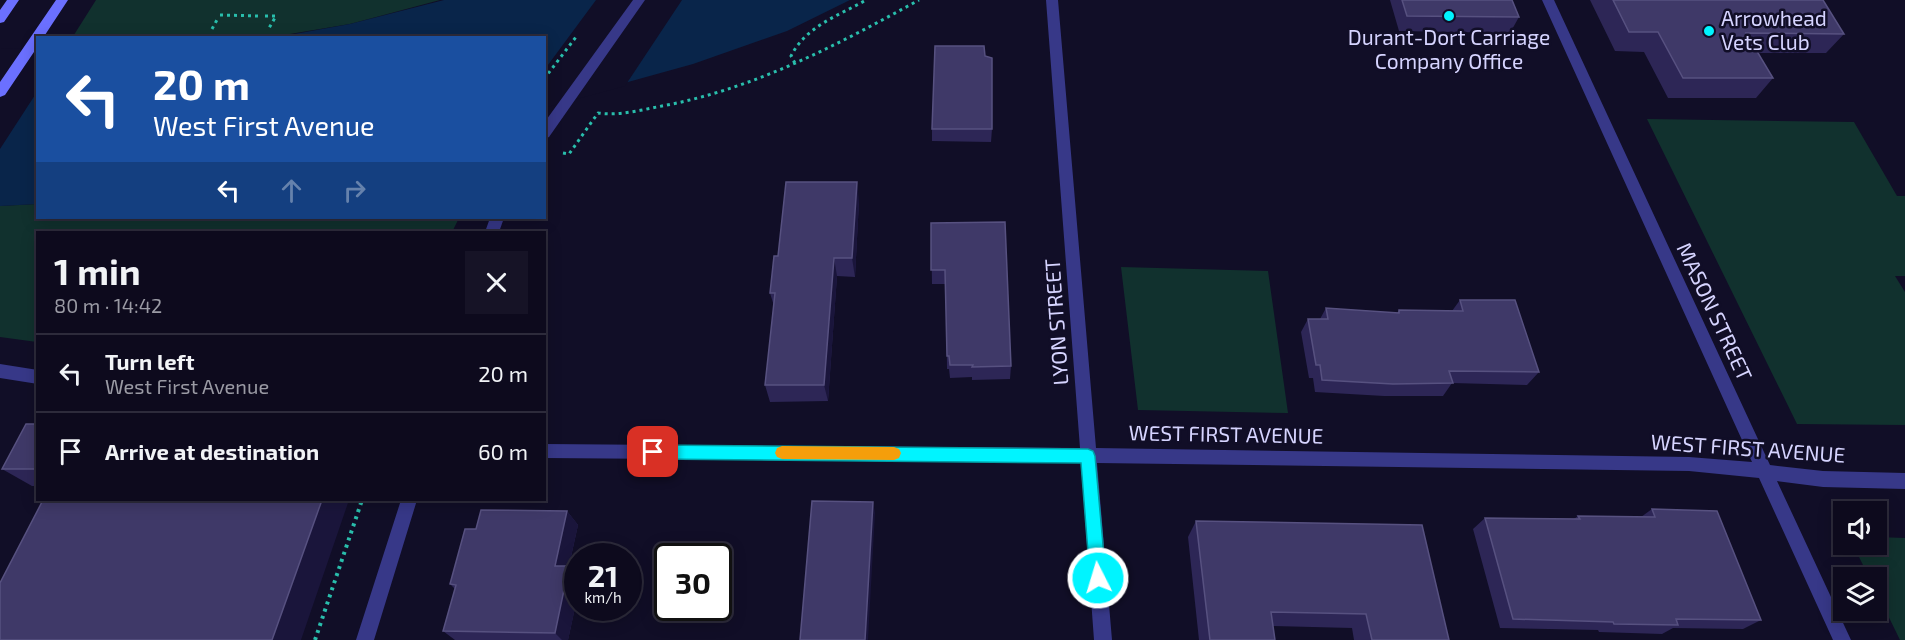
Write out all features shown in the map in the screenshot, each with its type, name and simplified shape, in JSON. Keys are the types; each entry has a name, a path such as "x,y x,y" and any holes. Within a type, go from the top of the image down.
{"main road":[{"path":"0,19 14,0"},
{"path":"38,36 62,0"},
{"path":"0,92 36,39"}],"street":[{"path":"546,131 639,0"},
{"name":"LYON STREET","path":"1053,0 1103,640"},
{"name":"MASON STREET","path":"1548,0 1842,640"},
{"path":"0,371 36,376"},
{"name":"WEST FIRST AVENUE","path":"546,451 1689,464 1823,479 1905,481"},
{"path":"365,640 409,501"}],"path":[{"path":"795,63 791,56 792,52 808,33 866,0"},
{"path":"561,152 569,154 598,113 618,114 706,97 795,63 861,32 919,0"},
{"path":"212,29 219,16 259,16"},
{"path":"265,16 276,16 269,28"},
{"path":"546,76 577,35"},
{"path":"315,640 362,501"}],"green space":[{"path":"96,0 440,0 350,24 278,36 73,36"},
{"path":"1647,119 1854,122 1897,196 1905,196 1905,276 1895,276 1905,292 1905,425 1797,424"},
{"path":"36,204 36,219 458,219 452,231 36,231 36,342 0,337 0,206"},
{"path":"1121,267 1268,271 1288,413 1138,410"},
{"path":"1887,537 1905,538 1905,640 1900,640 1887,613 1887,567 1864,567 1858,555 1887,555"}],"water":[{"path":"444,0 850,0 787,31 693,64 546,105 546,36 283,36 350,24"},
{"path":"36,51 36,204 0,206 0,52"}],"pier":[{"path":"596,0 682,0 625,86 546,107 546,68"},
{"path":"36,48 36,94 0,149 0,49"}],"building":[{"path":"1402,0 1512,0 1519,17 1407,16"},
{"name":"Arrowhead Vets Club","path":"1613,0 1823,0 1844,34 1746,33 1773,78 1683,78 1658,32 1629,32"},
{"path":"935,46 984,46 985,56 992,58 992,129 932,129"},
{"path":"786,182 857,182 852,258 834,258 824,385 765,385 775,293 770,293 774,256 778,256"},
{"path":"1005,222 1011,366 950,365 949,356 947,356 945,270 931,270 931,223"},
{"path":"1460,300 1515,300 1539,372 1449,371 1453,383 1393,384 1322,380 1320,365 1316,365 1308,319 1328,319 1326,308 1399,313 1399,310 1463,311"},
{"path":"26,424 36,424 36,469 2,469"},
{"path":"42,501 322,501 272,640 0,640 0,583"},
{"path":"812,501 873,502 865,640 800,640"},
{"path":"1652,509 1717,511 1761,620 1676,619 1678,625 1513,619 1485,518 1655,517"},
{"path":"481,510 567,511 555,566 564,566 564,590 555,633 443,631 456,585 450,584 465,529 476,529"},
{"path":"1196,521 1422,525 1449,640 1372,640 1366,614 1271,612 1275,640 1210,640"}],"slow traffic":[{"path":"782,453 894,453"}],"place":[{"name":"Durant-Dort Carriage Company Office","path":"1449,16"},
{"name":"Arrowhead Vets Club","path":"1709,31"}],"route":[{"path":"653,452 1088,456 1098,578"}]}
